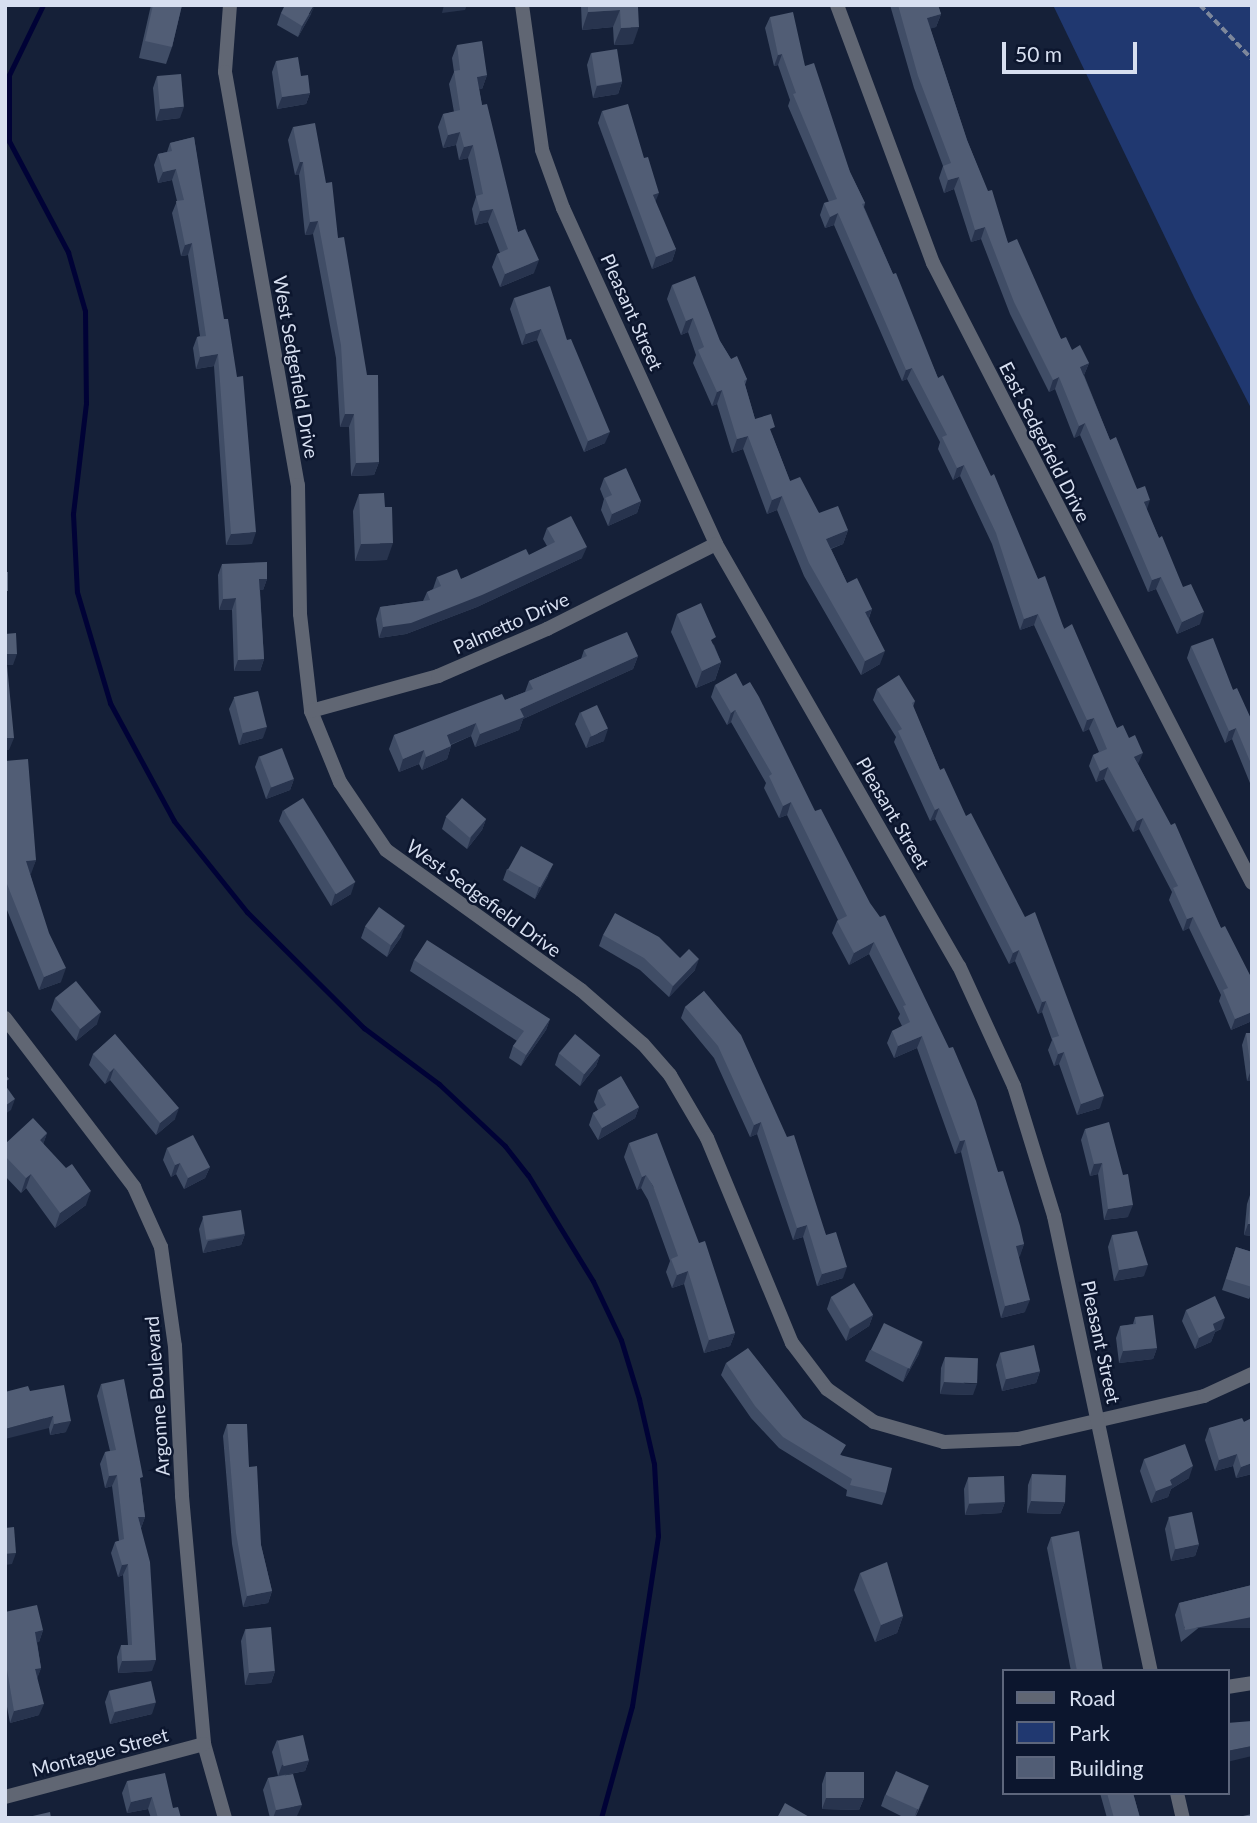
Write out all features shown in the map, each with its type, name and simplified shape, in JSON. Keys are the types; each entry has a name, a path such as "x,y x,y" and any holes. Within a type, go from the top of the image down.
{"street":[{"name":"West Sedgefield Drive","path":"230,5 225,72 298,485 300,614 311,711 340,782 386,850 581,990 643,1044 670,1075 707,1138 792,1343 827,1388 874,1422 944,1443 1018,1439 1098,1423"},
{"name":"Pleasant Street","path":"522,5 542,150 563,208 716,544 958,966 1014,1086 1054,1216 1151,1669"},
{"name":"East Sedgefield Drive","path":"837,5 933,263 1252,883"},
{"name":"Palmetto Drive","path":"311,711 438,676 547,629 716,544"},
{"name":"Argonne Boulevard","path":"5,1018 134,1187 161,1247 175,1346 182,1496 204,1744 225,1818"},
{"path":"1098,1423 1204,1396 1252,1374"},
{"path":"1229,1687 1252,1683"},
{"name":"Montague Street","path":"5,1797 204,1744"},
{"path":"1177,1795 1182,1818"}],"path":[{"path":"1199,5 1252,59"}],"green space":[{"path":"1053,5 1252,5 1252,410 1194,297"}],"building":[{"path":"153,5 182,5 172,47 145,41"},
{"path":"285,5 314,5 302,26 281,13"},
{"path":"588,5 638,7 639,27 621,28 620,10 588,12"},
{"path":"898,5 938,5 941,14 927,18 967,140 988,191 992,190 1008,243 1017,239 1061,339 1066,337 1072,350 1080,345 1089,363 1080,367 1110,440 1116,437 1137,489 1145,486 1150,500 1144,502 1159,538 1162,536 1183,587 1191,584 1204,612 1182,622 1161,577 1152,580 1085,423 1079,426 1059,377 1053,380 1014,302 985,227 975,230 959,177 948,180 943,166 951,163 918,76"},
{"path":"793,12 805,66 814,63 850,172 865,203 862,204 893,274 896,273 938,378 943,375 991,476 994,474 1038,579 1045,576 1064,629 1072,624 1117,728 1123,725 1129,738 1135,735 1143,753 1134,757 1171,825 1175,823 1221,928 1225,926 1252,979 1252,1012 1235,1019 1223,990 1228,988 1193,917 1187,919 1173,888 1178,886 1143,818 1137,821 1108,767 1100,771 1093,755 1107,749 1094,718 1087,720 1038,614 1024,619 996,533 964,465 957,468 942,437 947,435 912,368 906,370 838,213 830,217 824,203 837,199 793,94 796,93 782,54 778,55 770,17"},
{"path":"482,41 487,75 477,77 482,105 487,104 518,232 525,229 539,260 505,274 497,254 508,249 493,209 480,211 476,196 483,194 473,145 464,147 460,132 448,135 443,114 460,110 454,71 460,70 457,45"},
{"path":"617,49 622,82 596,86 591,53"},
{"path":"298,57 301,76 308,75 310,93 282,97 276,61"},
{"path":"181,74 184,107 160,109 157,76"},
{"path":"628,104 644,158 648,157 659,193 653,195 676,249 656,257 602,111"},
{"path":"315,123 326,183 332,182 338,238 344,237 367,375 378,375 379,462 356,463 354,414 345,414 341,345 318,221 310,222 303,162 300,162 293,127"},
{"path":"194,137 224,319 228,319 237,377 243,376 256,532 231,534 218,354 200,357 197,337 206,336 192,243 185,245 176,201 184,200 176,169 163,172 158,154 172,151 170,143"},
{"path":"695,276 720,341 731,359 737,356 747,379 744,381 755,419 771,414 775,427 770,429 790,481 800,477 819,513 838,506 848,530 826,539 847,583 857,578 872,609 865,612 885,651 865,661 809,563 782,496 772,500 748,436 737,439 722,390 717,392 698,350 704,347 693,318 686,321 672,285"},
{"path":"550,286 567,340 571,339 610,432 588,441 541,329 526,334 514,298"},
{"path":"626,468 641,501 612,514 605,498 612,495 604,478"},
{"path":"384,493 385,507 392,507 393,543 361,544 359,494"},
{"path":"571,516 587,547 482,595 411,623 383,627 380,607 430,600 427,592 441,586 437,577 457,569 461,579 526,549 529,555 555,542 547,528"},
{"path":"267,562 267,579 259,579 264,659 238,660 236,598 223,599 222,564"},
{"path":"5,572 8,572 8,591 5,591"},
{"path":"701,603 716,637 711,640 721,662 702,671 677,614"},
{"path":"627,632 638,656 520,709 524,717 480,734 476,723 447,735 451,746 426,757 424,750 403,759 394,735 502,694 505,700 533,689 529,681 587,656 584,650"},
{"path":"16,633 17,654 6,654 14,738 5,738 5,634"},
{"path":"1213,638 1233,690 1237,688 1252,721 1252,766 1236,728 1229,731 1191,646"},
{"path":"736,673 743,686 750,682 759,697 815,811 821,809 870,903 880,917 885,915 949,1048 953,1047 976,1101 998,1172 1003,1171 1020,1226 1024,1244 1016,1246 1030,1300 1005,1306 965,1140 960,1141 922,1036 898,1046 892,1031 910,1022 903,1006 906,1005 874,942 854,953 837,921 847,916 791,802 783,806 769,776 772,774 735,710 731,713 715,685"},
{"path":"899,675 915,701 912,703 940,770 944,768 966,816 971,813 1025,917 1035,912 1104,1096 1081,1104 1064,1052 1058,1054 1052,1038 1059,1036 1046,1001 1042,1002 1019,950 1013,953 939,808 935,810 898,731 902,729 877,689"},
{"path":"258,691 267,727 243,733 234,697"},
{"path":"597,705 608,729 592,736 581,713"},
{"path":"282,748 294,779 271,787 260,757"},
{"path":"28,759 36,860 26,861 49,933 66,968 44,977 5,879 5,761"},
{"path":"303,798 355,882 336,894 283,810"},
{"path":"462,798 486,819 470,838 446,817"},
{"path":"521,846 553,864 540,888 508,870"},
{"path":"379,907 405,926 391,945 365,926"},
{"path":"615,913 659,937 680,958 689,949 699,959 673,986 644,958 603,935"},
{"path":"427,940 550,1019 526,1055 513,1046 524,1031 414,960"},
{"path":"76,981 101,1012 80,1029 55,998"},
{"path":"704,991 741,1035 787,1137 794,1135 826,1235 836,1232 847,1267 822,1274 807,1225 797,1228 761,1122 754,1125 718,1046 685,1007"},
{"path":"1246,1033 1252,1033 1252,1070 1251,1070"},
{"path":"115,1034 179,1108 160,1123 114,1068 110,1072 93,1054"},
{"path":"575,1034 600,1055 584,1074 559,1053"},
{"path":"621,1076 639,1107 602,1128 593,1113 606,1105 598,1090"},
{"path":"5,1085 15,1099 5,1106"},
{"path":"33,1118 47,1133 40,1140 66,1168 72,1164 91,1191 60,1213 31,1174 26,1178 5,1156 5,1144"},
{"path":"1109,1122 1123,1175 1128,1174 1133,1205 1108,1209 1102,1163 1094,1164 1085,1129"},
{"path":"657,1133 699,1243 705,1241 735,1333 709,1340 688,1271 677,1275 671,1259 678,1256 653,1186 646,1175 642,1177 629,1143"},
{"path":"193,1135 210,1167 188,1178 180,1163 175,1165 167,1148"},
{"path":"1251,1192 1252,1224 1248,1224"},
{"path":"241,1210 245,1234 206,1240 202,1216"},
{"path":"1137,1231 1148,1265 1119,1270 1112,1235"},
{"path":"1236,1247 1252,1252 1252,1287 1226,1279"},
{"path":"854,1283 873,1315 850,1329 831,1297"},
{"path":"1215,1296 1225,1318 1213,1324 1215,1330 1199,1338 1186,1310"},
{"path":"1153,1315 1157,1348 1123,1351 1120,1326 1136,1324 1135,1317"},
{"path":"884,1323 923,1342 909,1369 871,1350"},
{"path":"1034,1345 1040,1371 1006,1379 1000,1353"},
{"path":"748,1348 803,1418 846,1445 840,1455 892,1468 886,1493 850,1485 852,1479 783,1437 755,1406 726,1363"},
{"path":"945,1357 978,1358 977,1383 944,1382"},
{"path":"124,1379 143,1477 140,1478 145,1517 138,1517 150,1562 156,1660 122,1661 121,1645 132,1645 128,1564 122,1565 115,1542 124,1539 117,1475 109,1476 105,1452 116,1450 101,1384"},
{"path":"64,1385 71,1421 54,1424 53,1416 5,1429 5,1392 28,1386 30,1391"},
{"path":"1242,1418 1244,1422 1252,1418 1252,1463 1241,1467 1237,1454 1219,1460 1209,1428"},
{"path":"227,1424 247,1424 249,1467 257,1466 261,1545 272,1591 247,1596 236,1533"},
{"path":"1185,1444 1193,1466 1170,1480 1172,1485 1156,1491 1144,1459"},
{"path":"1032,1474 1066,1475 1065,1502 1031,1501"},
{"path":"1004,1476 1005,1502 969,1503 968,1477"},
{"path":"1192,1512 1199,1544 1175,1549 1169,1517"},
{"path":"14,1527 16,1553 5,1554 5,1528"},
{"path":"1079,1531 1103,1669 1077,1669 1051,1537"},
{"path":"887,1562 903,1616 881,1625 860,1573"},
{"path":"1252,1585 1252,1617 1185,1630 1179,1603"},
{"path":"37,1605 43,1630 35,1632 41,1668 35,1669 44,1704 14,1711 5,1658 5,1612"},
{"path":"271,1627 275,1671 249,1673 245,1629"},
{"path":"151,1681 156,1702 114,1712 109,1691"},
{"path":"1252,1721 1252,1746 1229,1751 1229,1723"},
{"path":"303,1735 309,1760 284,1766 278,1741"},
{"path":"896,1771 929,1786 918,1809 885,1795"},
{"path":"826,1772 864,1772 864,1798 826,1798"},
{"path":"165,1773 173,1808 178,1807 181,1818 158,1818 152,1797 131,1802 127,1781"},
{"path":"293,1774 302,1805 276,1810 268,1778"},
{"path":"1108,1795 1134,1795 1140,1818 1114,1818"},
{"path":"785,1803 811,1818 777,1818"},
{"path":"50,1812 51,1818 24,1818"},
{"path":"1252,1814 1252,1818 1234,1818"}],"waterway":[{"path":"43,5 9,75 9,141 68,252 85,311 86,403 73,514 77,592 110,703 174,821 247,912 364,1028 439,1084 505,1146 528,1175 593,1281 621,1340 639,1399 654,1464 658,1536 632,1706 601,1818"}]}
